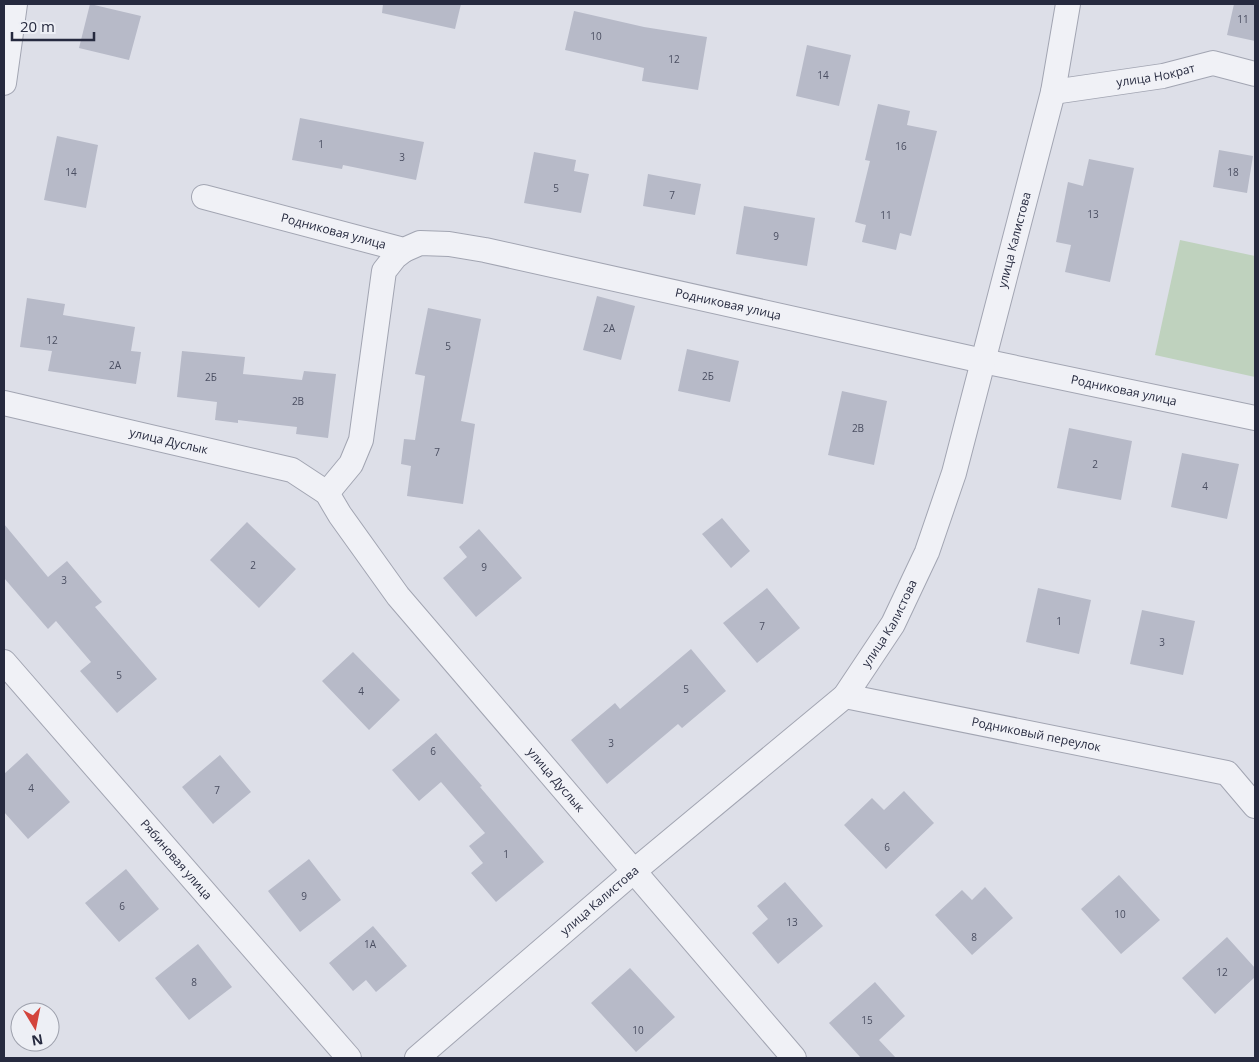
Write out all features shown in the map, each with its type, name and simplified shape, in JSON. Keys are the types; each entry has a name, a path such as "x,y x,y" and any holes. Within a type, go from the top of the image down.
{"street":[{"path":"4,83 15,4"},
{"name":"улица Калистова","path":"417,1058 633,872 845,696 893,624 927,552 954,473 1053,92 1068,4"},
{"name":"улица Нократ","path":"1053,92 1162,76 1213,63 1255,74"},
{"name":"Родниковая улица","path":"204,197 404,250 420,243 449,244 485,250 983,362 1255,418"},
{"path":"327,493 351,464 361,440 384,271 395,257 404,250"},
{"name":"улица Дуслык","path":"4,403 292,470 327,493 340,515 398,596 794,1058"},
{"name":"Рябиновая улица","path":"4,662 349,1058"},
{"name":"Родниковый переулок","path":"845,696 1255,778"},
{"path":"1227,773 1255,806"}],"green space":[{"path":"1180,240 1255,256 1255,377 1155,355"}],"building":[{"path":"90,4 141,16 129,60 79,48"},
{"path":"383,4 461,4 455,29 382,13"},
{"path":"1234,4 1255,4 1255,41 1227,35"},
{"path":"574,11 644,27 707,37 698,90 642,81 644,68 565,50"},
{"path":"807,45 851,55 839,106 796,96"},
{"path":"878,104 910,111 907,125 937,131 911,236 900,233 896,250 862,242 866,225 855,222 870,161 865,160"},
{"path":"300,118 424,142 416,180 343,165 342,169 292,160"},
{"path":"57,136 98,145 86,208 44,200"},
{"path":"1219,150 1253,156 1247,193 1213,187"},
{"path":"534,152 576,160 574,171 589,174 581,213 524,203"},
{"path":"1089,159 1134,168 1110,282 1065,272 1071,245 1056,242 1068,182 1083,186"},
{"path":"648,174 701,184 695,215 643,206"},
{"path":"744,206 815,218 807,266 736,254"},
{"path":"597,296 635,306 621,360 583,350"},
{"path":"27,298 65,304 63,315 135,327 131,351 141,352 136,384 48,371 52,351 20,347"},
{"path":"428,308 481,319 461,421 475,424 463,504 407,496 411,466 401,464 404,439 415,440 425,376 415,374"},
{"path":"687,349 739,361 730,402 678,391"},
{"path":"182,351 245,357 243,374 302,380 304,371 336,374 328,438 296,434 297,427 238,420 238,423 215,420 217,402 177,397"},
{"path":"842,391 887,401 874,465 828,455"},
{"path":"1069,428 1132,441 1121,500 1057,488"},
{"path":"1182,453 1239,464 1227,519 1171,507"},
{"path":"722,518 750,551 731,568 702,534"},
{"path":"247,522 296,569 259,608 210,560"},
{"path":"4,524 48,577 67,561 102,602 95,607 157,679 117,713 80,671 91,662 56,621 48,629 4,578"},
{"path":"479,529 522,578 476,617 443,578 467,557 459,547"},
{"path":"767,588 800,628 757,663 723,623"},
{"path":"1038,588 1091,600 1079,654 1026,642"},
{"path":"1142,610 1195,621 1183,675 1130,664"},
{"path":"691,649 726,691 682,728 678,724 607,784 571,740 615,703 620,709"},
{"path":"353,652 400,700 369,730 322,681"},
{"path":"436,733 544,862 496,902 471,873 483,863 469,846 485,833 441,782 419,801 392,770"},
{"path":"27,753 70,802 28,839 4,812 4,774"},
{"path":"220,755 251,792 213,824 182,787"},
{"path":"904,791 934,823 886,869 844,825 872,798 884,810"},
{"path":"309,859 341,900 300,932 268,891"},
{"path":"126,869 159,909 119,942 85,903"},
{"path":"1119,875 1160,920 1121,954 1081,909"},
{"path":"785,882 823,926 778,964 752,933 768,919 757,906"},
{"path":"985,887 1013,918 972,955 935,915 962,890 972,900"},
{"path":"373,926 407,966 376,992 366,980 353,991 329,963"},
{"path":"1227,937 1255,968 1255,977 1215,1014 1182,978"},
{"path":"198,944 232,987 189,1020 155,978"},
{"path":"630,968 675,1017 636,1052 591,1003"},
{"path":"875,982 905,1016 879,1040 896,1058 861,1058 829,1023"}]}
